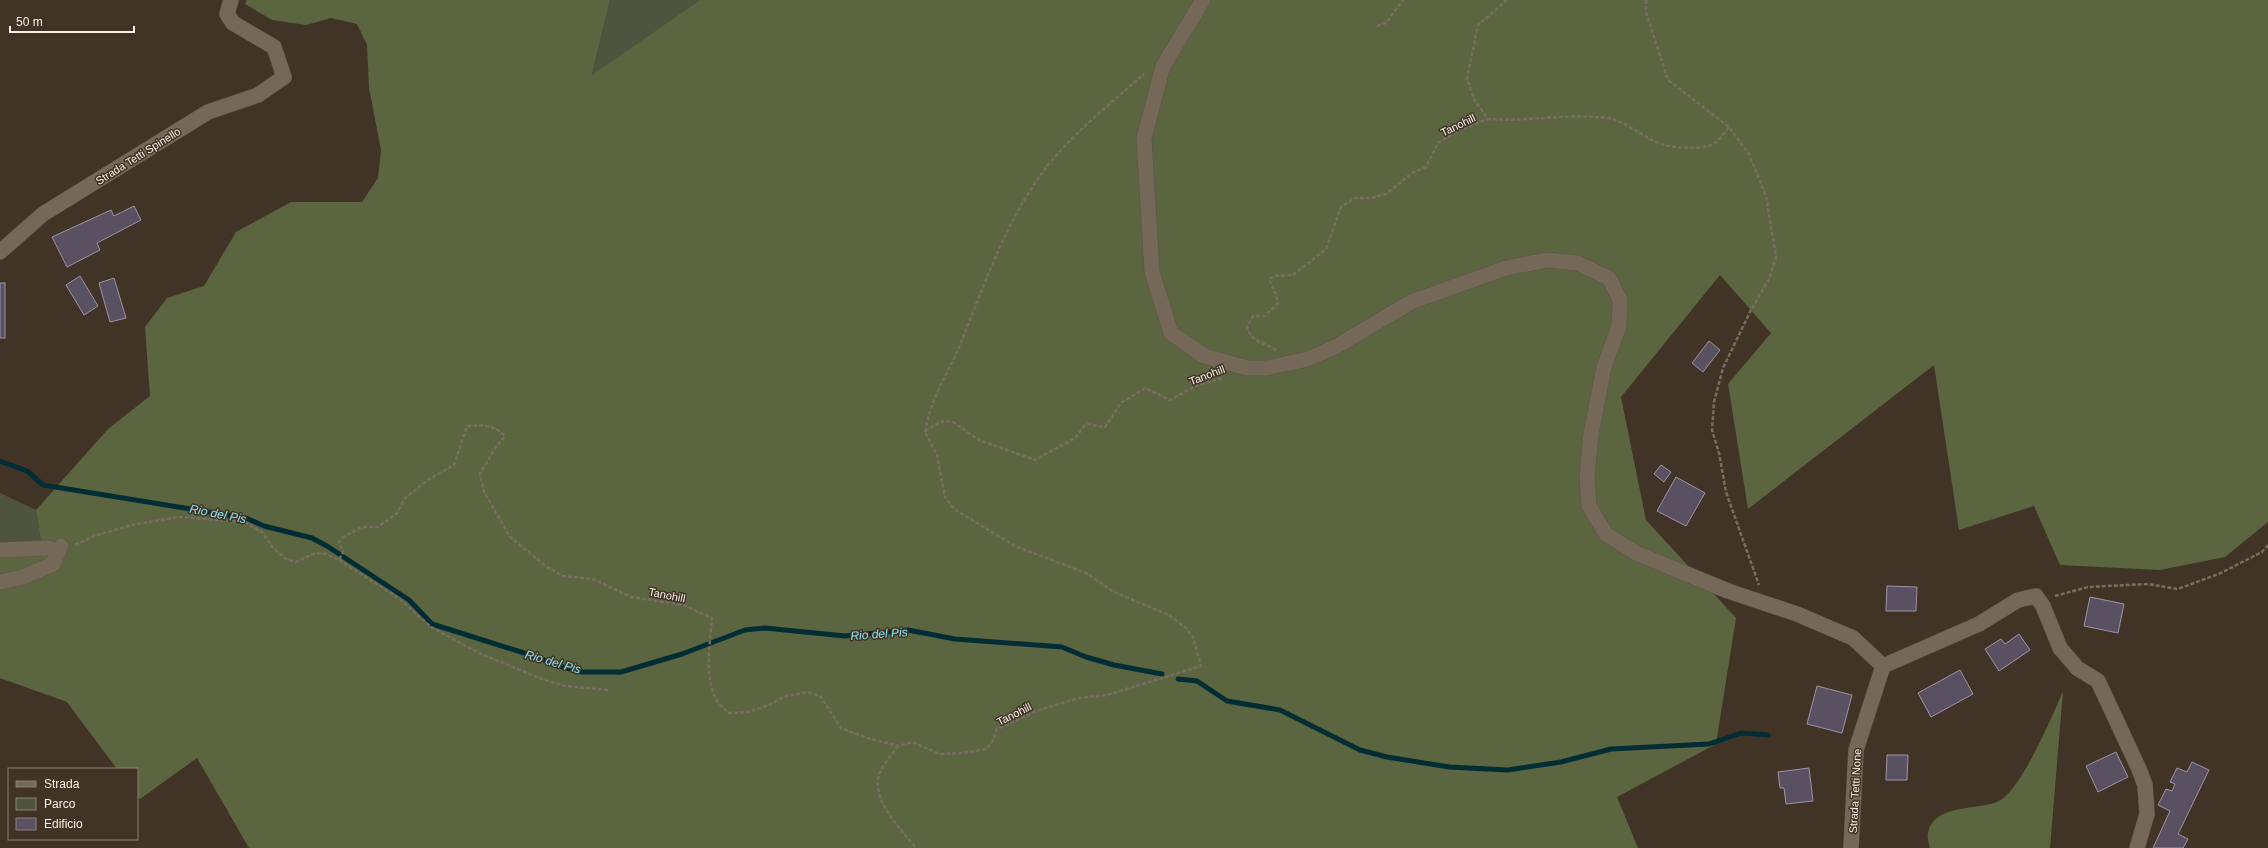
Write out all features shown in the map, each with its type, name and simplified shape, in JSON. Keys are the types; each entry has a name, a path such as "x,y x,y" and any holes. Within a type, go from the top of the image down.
{"street":[{"name":"Strada Tetti Spinello","path":"0,252 43,214 208,112 258,95 284,77 274,47 233,23 227,14 231,0"},
{"path":"1203,0 1163,66 1144,138 1152,272 1171,333 1204,356 1247,368 1266,368 1308,359 1337,346 1411,302 1506,268 1547,260 1577,263 1609,278 1620,300 1619,326 1604,367 1591,434 1587,476 1589,506 1606,534 1636,553 1728,591 1765,602 1853,638 1883,666 1979,624 2018,600 2036,596 2043,606 2060,648 2077,668 2098,681 2140,769 2145,785 2147,814 2137,848"},
{"path":"0,550 55,547 53,564 23,577 0,582"},
{"name":"Strada Tetti None","path":"1851,848 1856,750 1883,666"}],"path":[{"path":"1378,26 1386,23 1404,0"},
{"path":"1507,0 1478,25 1467,79 1475,101 1488,119 1518,121 1547,116 1609,118 1635,129 1657,143 1690,148 1714,144 1729,127"},
{"path":"1646,0 1646,12 1668,80 1729,127 1749,154 1766,196 1776,256 1769,278 1750,312 1723,368 1714,402 1712,430 1719,453 1726,492 1765,602"},
{"path":"925,432 928,411 959,346 991,264 1027,196 1053,160 1069,142 1150,68"},
{"name":"Tanohill","path":"1292,363 1286,356 1270,345 1260,344 1248,333 1247,326 1254,316 1265,316 1278,303 1276,294 1268,279 1274,276 1293,275 1326,249 1342,207 1355,198 1371,198 1386,194 1412,173 1426,166 1438,143 1459,130 1488,119"},
{"name":"Tanohill","path":"339,560 343,552 339,542 343,537 362,527 378,527 397,513 405,498 429,479 454,465 467,426 482,425 496,428 506,436 494,450 480,474 484,492 510,537 546,567 563,576 593,579 631,597 683,605 712,618 709,656 710,680 716,700 728,713 748,712 769,705 786,696 808,692 821,697 841,728 867,738 899,746 912,742 940,754 962,753 986,749 993,741 997,729 1036,711 1079,698 1107,695 1201,666 1193,636 1185,627 1169,615 1114,592 1086,573 1015,546 954,509 945,497 937,455 925,432 942,421 953,422 979,440 1035,460 1075,438 1086,424 1105,427 1122,403 1145,388 1170,400 1195,386 1225,377"},
{"path":"55,547 75,545 94,536 132,525 178,517 245,522 264,533 273,548 286,559 296,562 315,553 326,554 339,560 397,597 431,627 479,653 542,679 565,686 608,690"},
{"path":"2036,596 2056,596 2088,587 2148,584 2178,589 2221,573 2262,552 2268,545"},
{"path":"899,746 880,772 879,790 882,801 892,817 916,848"}],"green space":[{"path":"247,0 610,0 592,75 700,0 2268,0 2268,522 2225,557 2160,570 2060,565 2034,506 1959,530 1934,365 1748,509 1728,384 1771,333 1720,275 1621,397 1646,520 1736,618 1716,744 1617,797 1638,848 249,848 197,758 140,799 138,797 138,768 116,768 67,702 0,678 0,555 41,542 36,510 108,429 150,396 145,327 167,298 204,286 236,232 291,202 362,202 378,178 381,150 369,88 367,45 357,24 331,18 306,25 272,20 245,4"},
{"path":"610,0 700,0 592,76"},
{"path":"0,493 36,510 41,542 0,544"},
{"path":"2063,691 2050,848 1930,848 1928,833 1932,823 1939,817 1948,812 1999,801 2008,794 2017,783 2036,751"}],"building":[{"path":"134,206 141,220 97,243 100,250 67,267 52,237 111,210 114,216"},
{"path":"80,276 98,306 84,315 66,285"},
{"path":"114,278 126,318 110,322 99,283"},
{"path":"0,283 5,283 5,338 0,338"},
{"path":"1709,341 1720,350 1703,372 1692,363"},
{"path":"1661,465 1671,472 1664,482 1654,474"},
{"path":"1676,477 1705,493 1686,526 1657,511"},
{"path":"1887,586 1917,587 1916,611 1886,611"},
{"path":"2090,597 2124,604 2118,633 2084,626"},
{"path":"2019,634 2030,650 1999,671 1985,649 2001,639 2005,644"},
{"path":"1960,670 1973,694 1931,717 1918,693"},
{"path":"1817,686 1852,695 1842,733 1807,724"},
{"path":"2116,752 2128,777 2098,792 2086,766"},
{"path":"1887,755 1908,755 1907,780 1886,780"},
{"path":"2192,762 2209,770 2178,834 2188,839 2183,848 2153,848 2170,811 2158,805 2166,789 2172,791 2175,784 2170,782 2177,768 2187,772"},
{"path":"1809,768 1813,801 1786,804 1784,788 1780,788 1778,772"}],"waterway":[{"name":"Rio del Pis","path":"0,461 27,471 43,485 246,518 264,526 312,538 327,546 409,600 432,624 540,658 555,665 582,672 621,672 682,654 745,630 765,628 845,636 908,630 955,639 1062,647 1086,657 1114,665 1162,674"},
{"path":"1178,679 1197,681 1227,701 1280,710 1360,750 1387,757 1449,767 1508,770 1561,762 1611,749 1709,744 1741,733 1768,735"}]}
